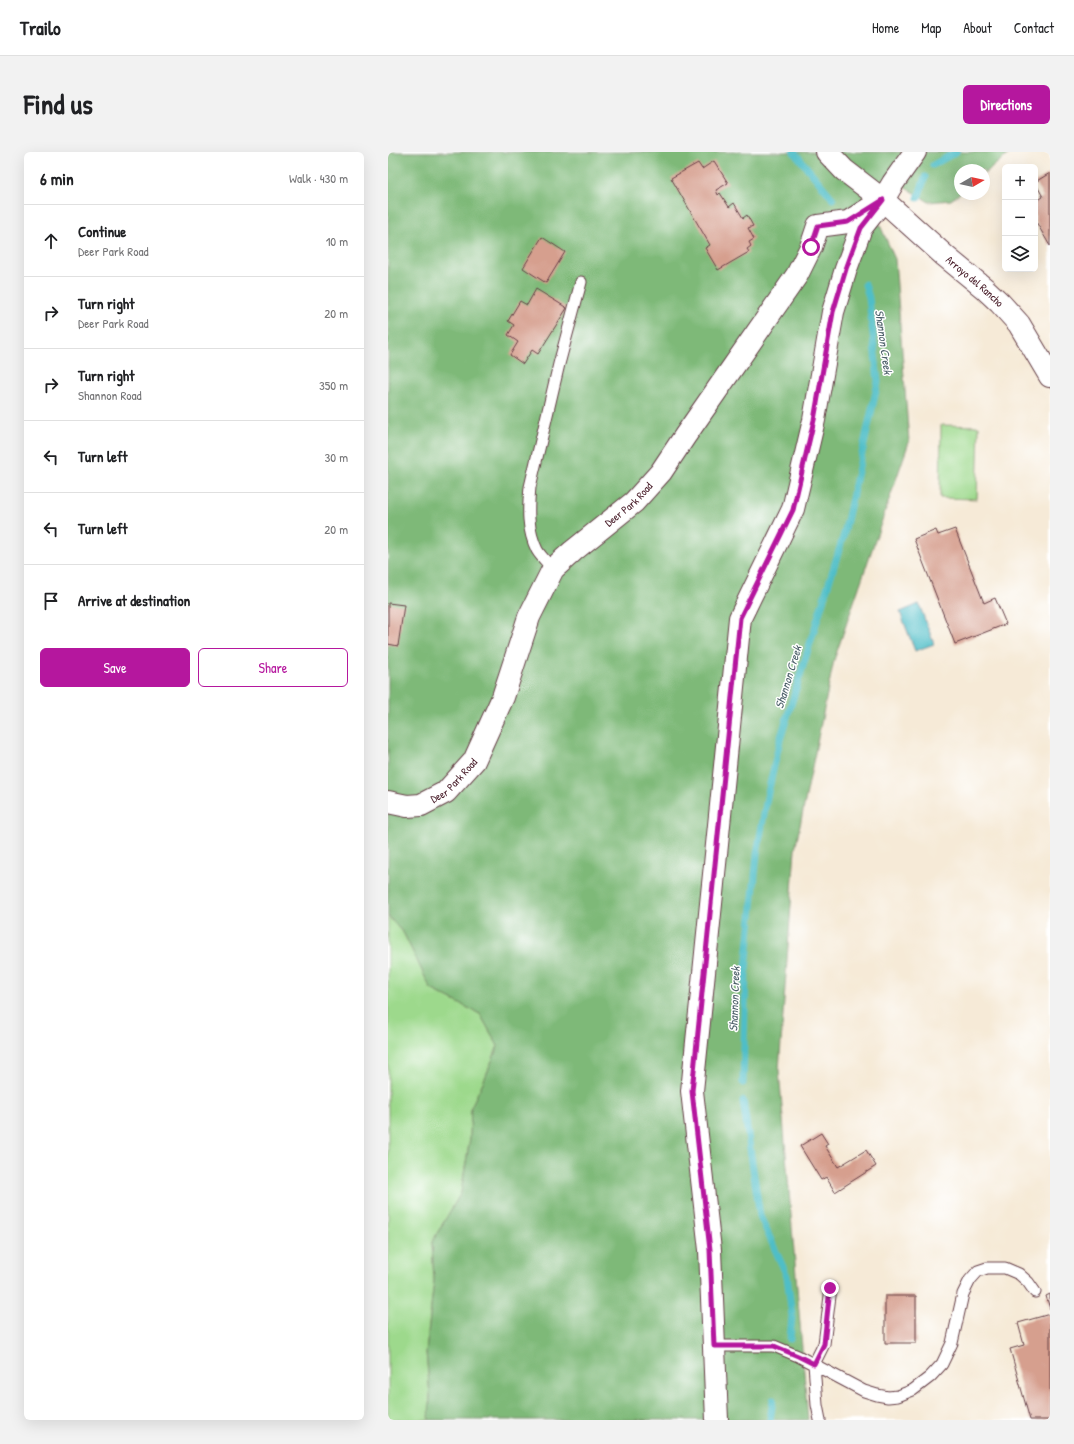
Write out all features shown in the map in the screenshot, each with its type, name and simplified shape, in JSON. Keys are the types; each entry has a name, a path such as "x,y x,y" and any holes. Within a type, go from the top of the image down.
{"street":[{"name":"Arroyo del Rancho","path":"827,152 844,170 883,200 1000,303 1020,324 1050,376"},
{"path":"717,1420 710,1250 692,1091 740,618 793,510 814,420 833,312 846,269 861,228 883,200 915,152"},
{"name":"Deer Park Road","path":"388,802 407,806 421,805 446,792 474,761 503,698 529,618 553,569 634,502 661,472 684,436 797,275 811,247 818,226 848,222 883,200"}],"lane":[{"path":"553,569 537,550 528,524 528,507 530,487 559,364 581,282"},
{"path":"714,1346 774,1346 798,1356 864,1391 888,1397 898,1396 913,1390 930,1377 942,1364 952,1343 963,1294 970,1280 978,1271 987,1268 1005,1268 1019,1274 1028,1282 1035,1292"},
{"path":"820,1420 817,1405 814,1364 824,1344 830,1288"}],"green space":[{"path":"388,152 1011,152 990,169 990,164 954,164 954,198 951,200 929,202 888,176 871,205 895,259 909,442 834,660 795,850 779,1070 808,1420 429,1420 430,1395 426,1352 434,1281 432,1242 461,1193 470,1138 471,1107 498,1046 480,1014 431,989 404,934 388,916"},
{"path":"941,425 979,426 977,499 940,498"},
{"path":"388,916 404,934 431,989 480,1014 498,1046 471,1107 470,1138 461,1193 432,1242 434,1281 426,1352 430,1395 429,1420 388,1420"}],"water":[{"path":"919,604 934,644 915,651 900,612"}],"building":[{"path":"714,161 728,183 716,190 718,195 720,193 729,207 734,203 743,218 747,215 753,226 748,228 754,239 749,242 751,246 747,249 749,252 718,270 705,248 710,245 671,178 698,163 702,169"},
{"path":"1050,173 1050,246 1038,225 1038,200 1043,197 1038,188 1038,180"},
{"path":"542,237 565,252 546,283 523,268"},
{"path":"536,289 567,308 538,354 532,350 523,364 510,355 518,342 508,335 514,325 508,321 520,301 527,305"},
{"path":"955,529 984,603 995,598 1006,624 955,644 914,539 936,530 938,535"},
{"path":"388,603 404,605 398,646 388,644"},
{"path":"821,1133 828,1144 825,1146 838,1167 866,1150 876,1166 835,1192 826,1177 821,1180 800,1146"},
{"path":"1050,1294 1050,1309 1046,1296"},
{"path":"885,1296 916,1296 916,1343 885,1343"},
{"path":"1050,1314 1050,1420 1030,1420 1010,1349 1024,1345 1018,1323"}],"waterway":[{"name":"Shannon Creek","path":"794,152 833,199"},
{"path":"933,165 956,152"},
{"path":"918,198 925,177"},
{"name":"Shannon Creek","path":"743,1083 746,970 757,854 767,797 780,740 844,534 878,382 869,298 865,284"},
{"name":"Shannon Creek","path":"743,1101 760,1216 787,1276 792,1316 790,1339"},
{"name":"Shannon Creek","path":"770,1420 773,1400"}],"route":[{"path":"811,247 818,226 848,222 883,200 861,228 846,269 833,312 814,420 793,510 740,618 692,1091 710,1250 714,1346 774,1346 814,1364 824,1344 830,1288"}]}
